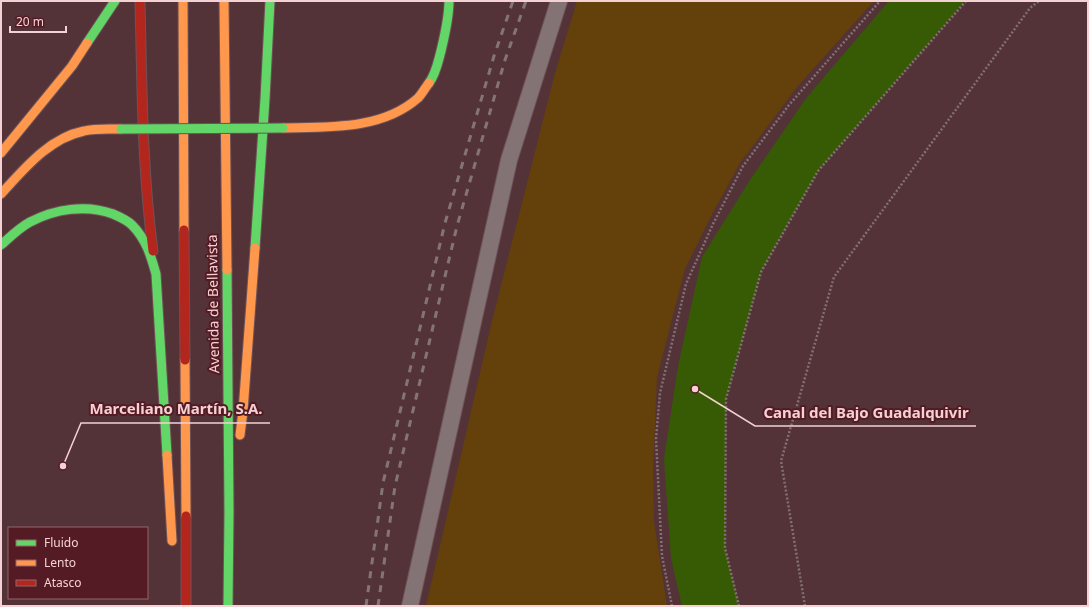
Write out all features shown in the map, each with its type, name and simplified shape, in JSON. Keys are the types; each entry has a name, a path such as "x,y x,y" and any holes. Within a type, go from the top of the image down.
{"main road":[{"path":"1,153 72,66 115,1"},
{"path":"140,1 142,109 148,212 156,274 172,551"},
{"name":"Avenida de Bellavista","path":"183,1 186,606"},
{"name":"Avenida de Bellavista","path":"224,1 229,512 228,606"},
{"path":"229,512 243,411 265,99 270,1"},
{"path":"1,194 37,157 51,146 66,137 79,132 94,129 335,127 362,124 386,117 403,109 422,95 432,80 447,25 449,1"},
{"path":"440,7 440,50"},
{"path":"265,99 279,8"},
{"path":"1,245 12,234 29,222 55,212 76,209 106,211 131,223 139,233 146,243 156,274"}],"street":[{"path":"410,606 509,160 559,1"}],"path":[{"path":"672,606 662,556 656,439 660,393 686,284 713,224 743,166 789,105 880,1"},
{"path":"739,606 726,548 726,399 761,272 818,172 966,1"},
{"path":"805,606 780,461 834,277 1030,8 1039,1"}],"shaded area":[{"path":"577,1 874,1 797,87 740,163 710,218 685,269 657,377 653,470 654,521 667,606 426,606 492,321 555,73"},
{"path":"889,1 965,1 818,171 761,272 726,399 725,548 739,606 682,606 671,558 664,459 678,366 702,257 750,180 807,97"}],"railway":[{"path":"366,606 383,483 445,223 494,56 513,1"},
{"path":"378,606 395,486 457,226 505,60 526,1"}],"traffic: fast":[{"path":"87,43 115,1"},
{"path":"255,248 270,1"},
{"path":"429,83 435,72 441,51 448,20 449,1"},
{"path":"121,129 283,128"},
{"path":"1,245 30,222 50,214 71,209 92,209 113,214 121,217 137,230 147,248 156,274 167,455"},
{"path":"227,270 229,512 228,606"}],"traffic: slow":[{"path":"183,1 184,230"},
{"path":"224,1 227,270"},
{"path":"1,153 72,66 87,43"},
{"path":"283,128 336,127 354,125 388,116 404,108 418,98 429,83"},
{"path":"1,194 28,165 48,147 60,140 89,130 121,129"},
{"path":"240,435 255,248"},
{"path":"185,360 186,516"},
{"path":"167,455 172,541"}],"traffic: jam":[{"path":"140,1 145,157 149,220 153,251"},
{"path":"184,230 185,360"},
{"path":"186,516 186,606"}],"place":[{"name":"Canal del Bajo Guadalquivir","path":"695,389"},
{"name":"Marceliano Martín, S.A.","path":"63,466"}]}
